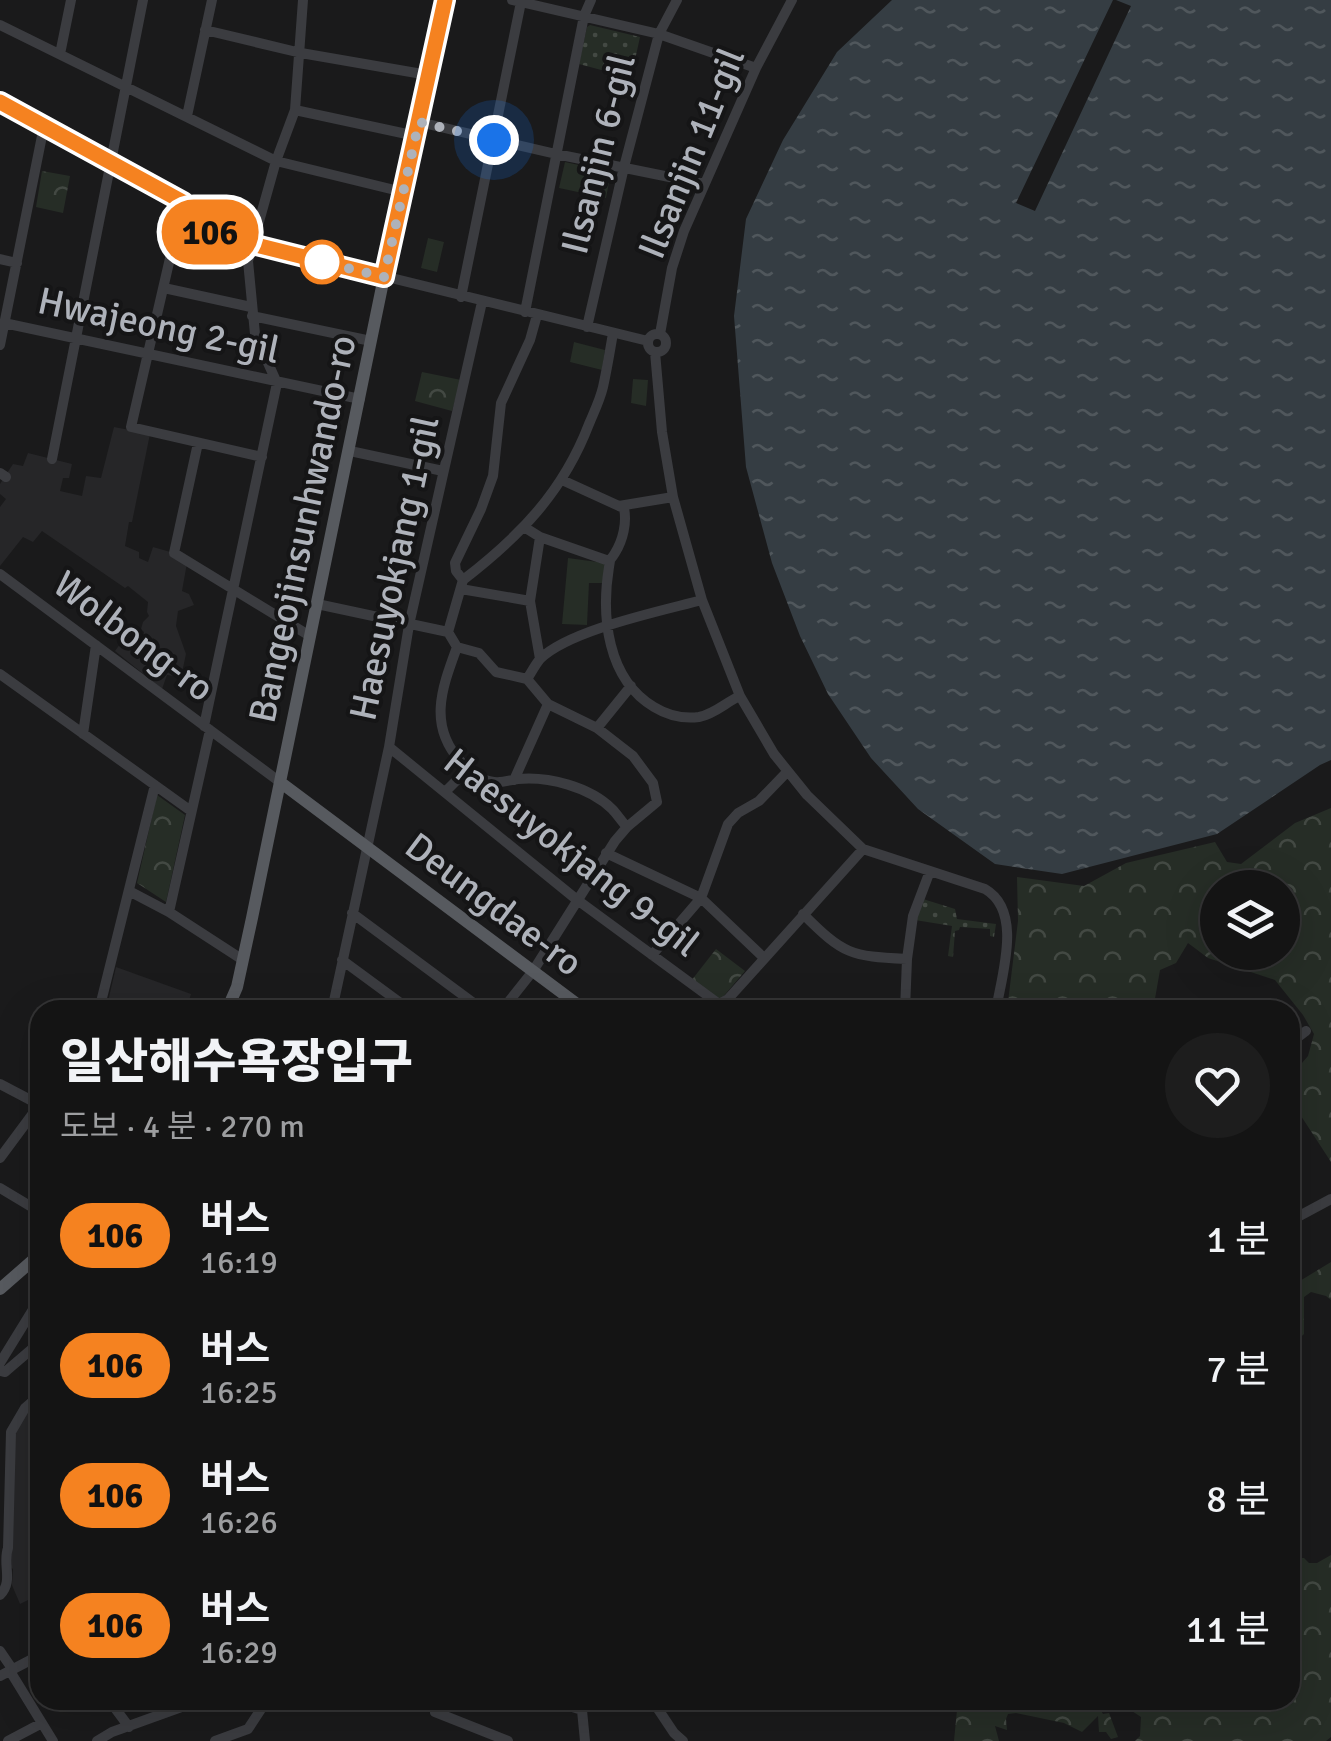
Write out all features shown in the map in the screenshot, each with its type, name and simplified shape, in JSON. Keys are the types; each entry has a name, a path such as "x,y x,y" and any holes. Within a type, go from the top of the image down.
{"main road":[{"name":"Bangeojinsunhwando-ro","path":"231,1000 444,0"},
{"name":"Deungdae-ro","path":"280,782 571,1000"},
{"path":"0,1289 30,1263"}],"street":[{"path":"60,54 70,0"},
{"path":"52,459 143,0"},
{"path":"187,116 212,0"},
{"path":"170,912 276,381 255,334 248,261 294,110 303,0"},
{"path":"462,584 454,563 493,476 501,403 530,340 556,154 584,16 591,0"},
{"name":"Ilsanjin 6-gil","path":"587,327 659,34 678,0"},
{"name":"Ilsanjin 11-gil","path":"660,334 676,254 756,68 792,0"},
{"path":"461,297 494,140 517,1 659,34 756,68"},
{"path":"0,25 276,162 404,192"},
{"path":"206,30 428,76"},
{"path":"0,102 183,202 212,234 648,341"},
{"path":"294,110 494,140 704,184"},
{"path":"0,344 44,126"},
{"path":"183,202 131,427 262,457"},
{"path":"0,259 17,263"},
{"path":"164,288 372,341"},
{"name":"Haesuyokjang 1-gil","path":"367,847 409,625 482,302"},
{"name":"Hwajeong 2-gil","path":"4,323 360,399"},
{"path":"448,632 462,584 524,528 562,480 603,390 613,333"},
{"path":"648,341 654,334 664,338 664,349 655,352"},
{"path":"648,341 655,352 672,497 702,600 740,696 787,772 863,848 995,894 1007,916 1008,931 998,1000"},
{"path":"198,443 174,553 310,636"},
{"path":"350,451 443,470"},
{"path":"562,480 624,508 625,524 609,561 606,626 622,676 649,704 680,717 709,714 740,696"},
{"path":"619,506 672,497"},
{"path":"524,528 609,561"},
{"path":"540,537 530,601 540,660"},
{"name":"Wolbong-ro","path":"0,574 280,782"},
{"path":"462,584 530,601"},
{"path":"527,680 540,660 564,644 606,626 702,600"},
{"path":"317,604 448,632 457,646 479,653 496,672 527,680 548,704 597,728 633,756 653,783 657,802 626,828 606,854 533,971 510,1000"},
{"path":"84,734 96,646"},
{"path":"457,646 440,700 440,715 451,750 468,769 493,782 553,782 586,792 612,808 626,828"},
{"path":"0,674 191,812"},
{"path":"597,728 631,686"},
{"path":"514,780 548,704"},
{"name":"Haesuyokjang 9-gil","path":"388,747 576,899 717,1000"},
{"path":"445,792 468,769"},
{"path":"652,955 700,898 728,824 759,801 787,772"},
{"path":"102,1000 155,785"},
{"name":"Deungdae-ro","path":"334,1000 367,847"},
{"path":"726,1000 863,848"},
{"path":"606,854 700,898 763,958"},
{"path":"905,1000 913,916 930,871"},
{"path":"129,891 170,912 242,960"},
{"path":"352,912 470,1000"},
{"path":"803,914 832,943 850,952 907,959"},
{"path":"342,960 396,1000"},
{"path":"1300,1034 1306,1030"},
{"path":"0,1084 30,1099"},
{"path":"0,1158 30,1118"},
{"path":"0,1188 30,1206"},
{"path":"1300,1215 1331,1199"},
{"path":"0,1363 30,1314"},
{"path":"0,1372 30,1350"},
{"path":"0,1595 8,1580 4,1514 11,1432 30,1404"},
{"path":"0,1651 8,1673 30,1705"},
{"path":"8,1673 30,1661"},
{"path":"33,1710 53,1741"},
{"path":"116,1710 128,1727"},
{"path":"97,1741 174,1710"},
{"path":"436,1710 508,1741"},
{"path":"582,1710 584,1741"},
{"path":"659,1710 682,1741"},
{"path":"8,1741 42,1723"},
{"path":"215,1741 250,1730"}],"shaded area":[{"path":"114,427 150,434 125,546 139,552 139,558 148,562 153,547 174,553 187,563 182,591 189,594 194,605 178,611 176,626 186,654 181,677 167,675 162,689 115,651 123,640 141,651 141,629 149,616 148,602 128,586 125,588 42,531 33,542 23,537 0,566 0,507 6,499 0,494 0,484 13,464 23,466 28,453 72,464 60,491 82,496 86,476 101,478"},
{"path":"116,967 191,994 189,1000 108,1000"},
{"path":"30,1408 30,1599 20,1604 12,1585 13,1569 6,1563 15,1433"}],"green space":[{"path":"590,25 640,37 631,78 579,64"},
{"path":"565,162 611,172 606,198 559,188"},
{"path":"42,171 70,176 63,213 36,207"},
{"path":"428,238 444,242 437,272 421,268"},
{"path":"574,342 605,350 602,370 570,362"},
{"path":"422,372 461,380 452,411 415,401"},
{"path":"633,379 648,380 646,406 631,403"},
{"path":"568,558 605,563 604,583 589,583 587,625 562,624"},
{"path":"157,795 185,815 166,902 137,883"},
{"path":"1331,808 1331,1162 1300,1114 1300,1065 1308,1056 1314,1034 1300,1011 1300,1000 1291,1000 1275,980 1245,970 1300,970 1300,870 1200,870 1200,952 1188,943 1176,963 1160,970 1155,1000 1008,1000 1018,921 1017,877 1084,886 1126,863 1215,842 1227,862 1241,864 1295,823"},
{"path":"923,899 955,909 957,919 996,924 994,937 990,936 990,929 960,927 955,931 953,957 948,956 952,926 915,920"},
{"path":"716,949 745,971 722,998 716,999 691,981"},
{"path":"1331,1262 1331,1300 1311,1292 1304,1297 1304,1334 1300,1338 1300,1281"},
{"path":"1331,1555 1331,1737 1326,1741 1135,1741 1140,1736 1141,1717 1132,1710 1300,1710 1300,1558 1317,1563"},
{"path":"957,1710 1100,1710 1109,1713 1118,1737 1111,1739 1106,1732 1099,1732 1098,1716 1082,1732 1064,1723 1016,1713 1008,1714 1007,1730 995,1726 999,1741 954,1741"}],"water":[{"path":"892,0 1113,0 1016,203 1035,211 1131,6 1116,0 1331,0 1331,760 1217,834 1062,874 995,864 918,809 871,758 828,694 800,636 772,563 746,467 734,316 746,219 783,140 837,52"}],"bus line":[{"name":"106","path":"0,102 183,202 212,234 384,277 445,0"}],"route":[{"path":"322,262 318,261 384,277 419,122 494,140"}]}
